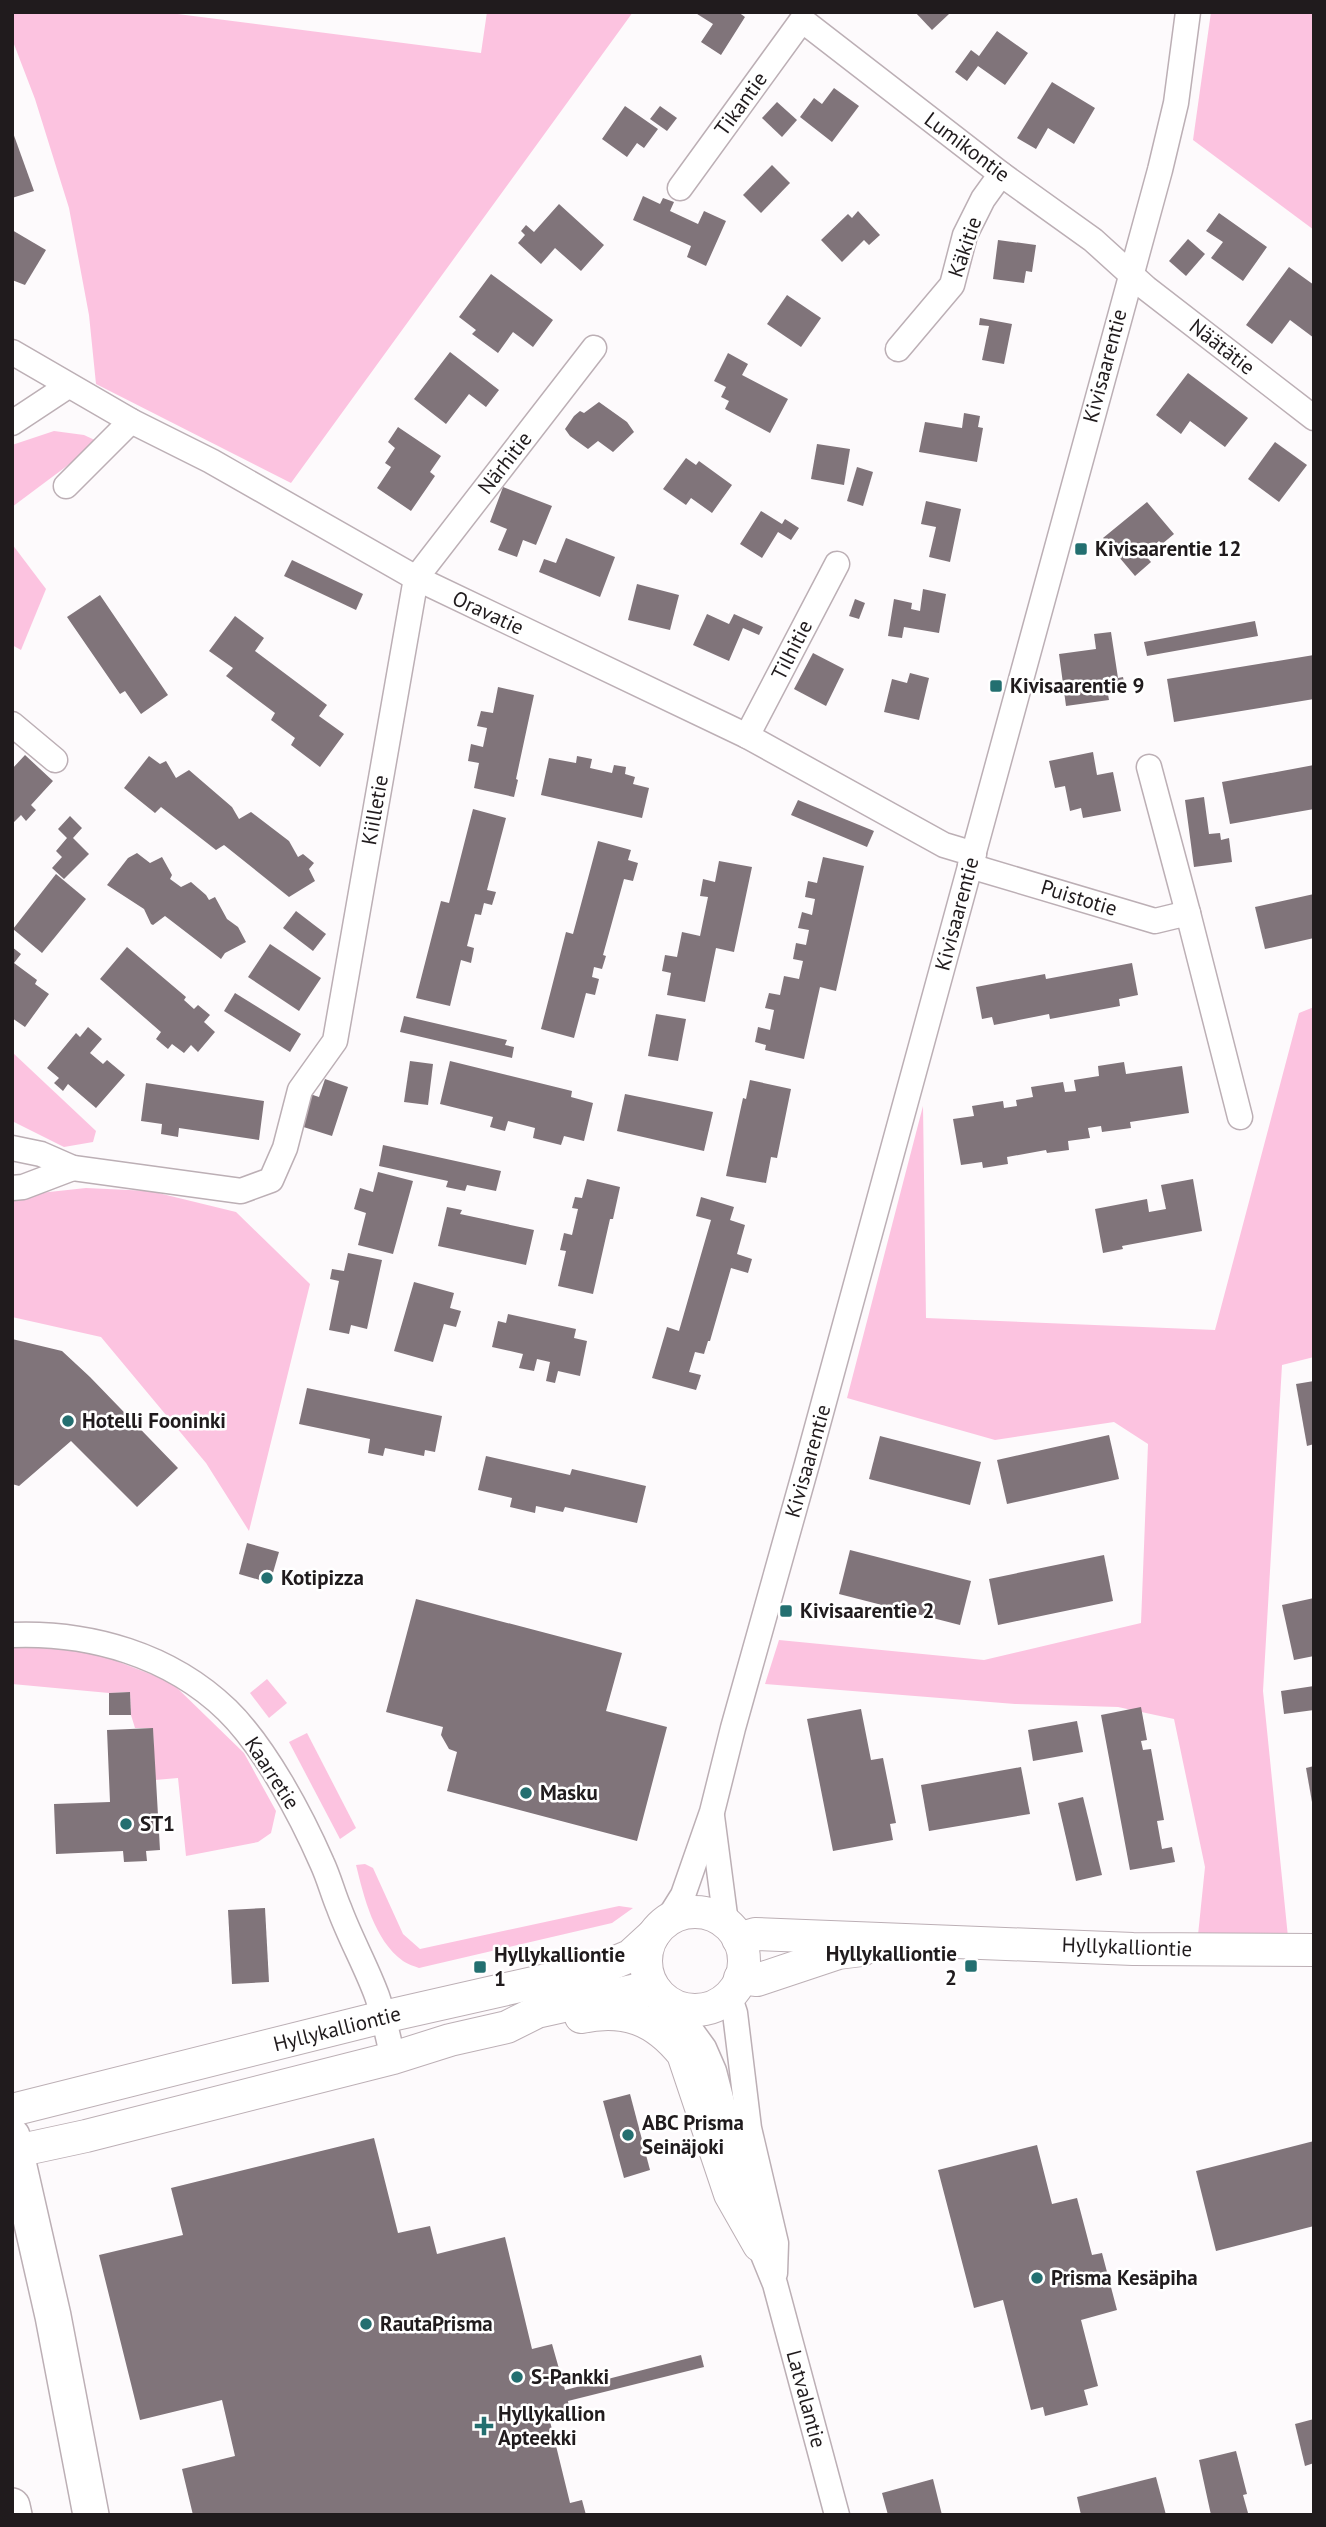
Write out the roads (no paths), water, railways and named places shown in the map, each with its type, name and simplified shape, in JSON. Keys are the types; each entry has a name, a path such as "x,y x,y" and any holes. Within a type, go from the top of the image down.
{"highway":[{"path":"14,2146 53,2316 91,2515"},
{"path":"12,2506 14,2515"}],"main road":[{"path":"697,1912 712,1915 732,1931 743,1965 735,1987 717,2004 702,2009 687,2009 664,1998 649,1978 646,1963 647,1948 661,1927 682,1913 697,1912"},
{"name":"Hyllykalliontie","path":"12,2110 383,2017 604,1967 630,1955 661,1927"},
{"name":"Hyllykalliontie","path":"732,1931 1133,1949 1314,1950"},
{"name":"Hyllykalliontie","path":"735,1987 838,1952 940,1941"},
{"name":"Hyllykalliontie","path":"14,2146 393,2058 450,2040 507,2027 537,2012 591,1999 636,1990 664,1998"},
{"path":"507,2027 617,2013 650,2023 669,2036 683,2054 730,2194 758,2245"}],"street":[{"name":"Kivisaarentie","path":"661,1927 683,1895 712,1812 1131,274 1176,103 1188,12"},
{"name":"Lumikontie","path":"802,20 1001,174 1093,240 1131,274"},
{"name":"Tikantie","path":"680,188 802,20"},
{"name":"Käkitie","path":"898,349 952,285 965,235 983,199 1001,174"},
{"name":"Näätätie","path":"1131,274 1314,418"},
{"name":"Närhitie","path":"416,578 594,348"},
{"name":"Oravatie","path":"12,352 68,386 211,461 416,578 747,736 972,860"},
{"path":"12,423 68,386"},
{"path":"66,486 131,421"},
{"name":"Tilhitie","path":"747,736 837,564"},
{"name":"Kiilletie","path":"74,1168 241,1191 271,1180 285,1148 300,1090 335,1041 416,578"},
{"path":"12,724 55,760"},
{"path":"1149,767 1240,1117"},
{"name":"Puistotie","path":"972,860 1155,921 1188,913"},
{"path":"12,1148 41,1154 74,1168"},
{"path":"12,1188 23,1187 74,1168"},
{"name":"Kaarretie","path":"12,1635 38,1634 116,1646 152,1660 194,1684 228,1711 258,1748 296,1810 323,1864 376,1995 393,2058"},
{"name":"Kivisaarentie","path":"712,1812 732,1931"},
{"name":"Latvalantie","path":"735,1987 735,2012 750,2127 776,2242 775,2284"},
{"name":"Latvalantie","path":"664,1998 704,2048 714,2071 758,2245 775,2284 837,2515"}],"place":[{"name":"Kivisaarentie 12","path":"1081,549"},
{"name":"Kivisaarentie 9","path":"996,686"},
{"name":"Hotelli Fooninki","path":"68,1421"},
{"name":"Kotipizza","path":"267,1578"},
{"name":"Kivisaarentie 2","path":"786,1611"},
{"name":"Masku","path":"526,1793"},
{"name":"ST1","path":"126,1824"},
{"name":"Hyllykalliontie 2","path":"971,1966"},
{"name":"Hyllykalliontie 1","path":"480,1967"},
{"name":"ABC Prisma Seinäjoki","path":"628,2135"},
{"name":"Prisma Kesäpiha","path":"1037,2278"},
{"name":"RautaPrisma","path":"366,2324"},
{"name":"S-Pankki","path":"517,2377"},
{"name":"Hyllykallion Apteekki","path":"484,2426"}]}
